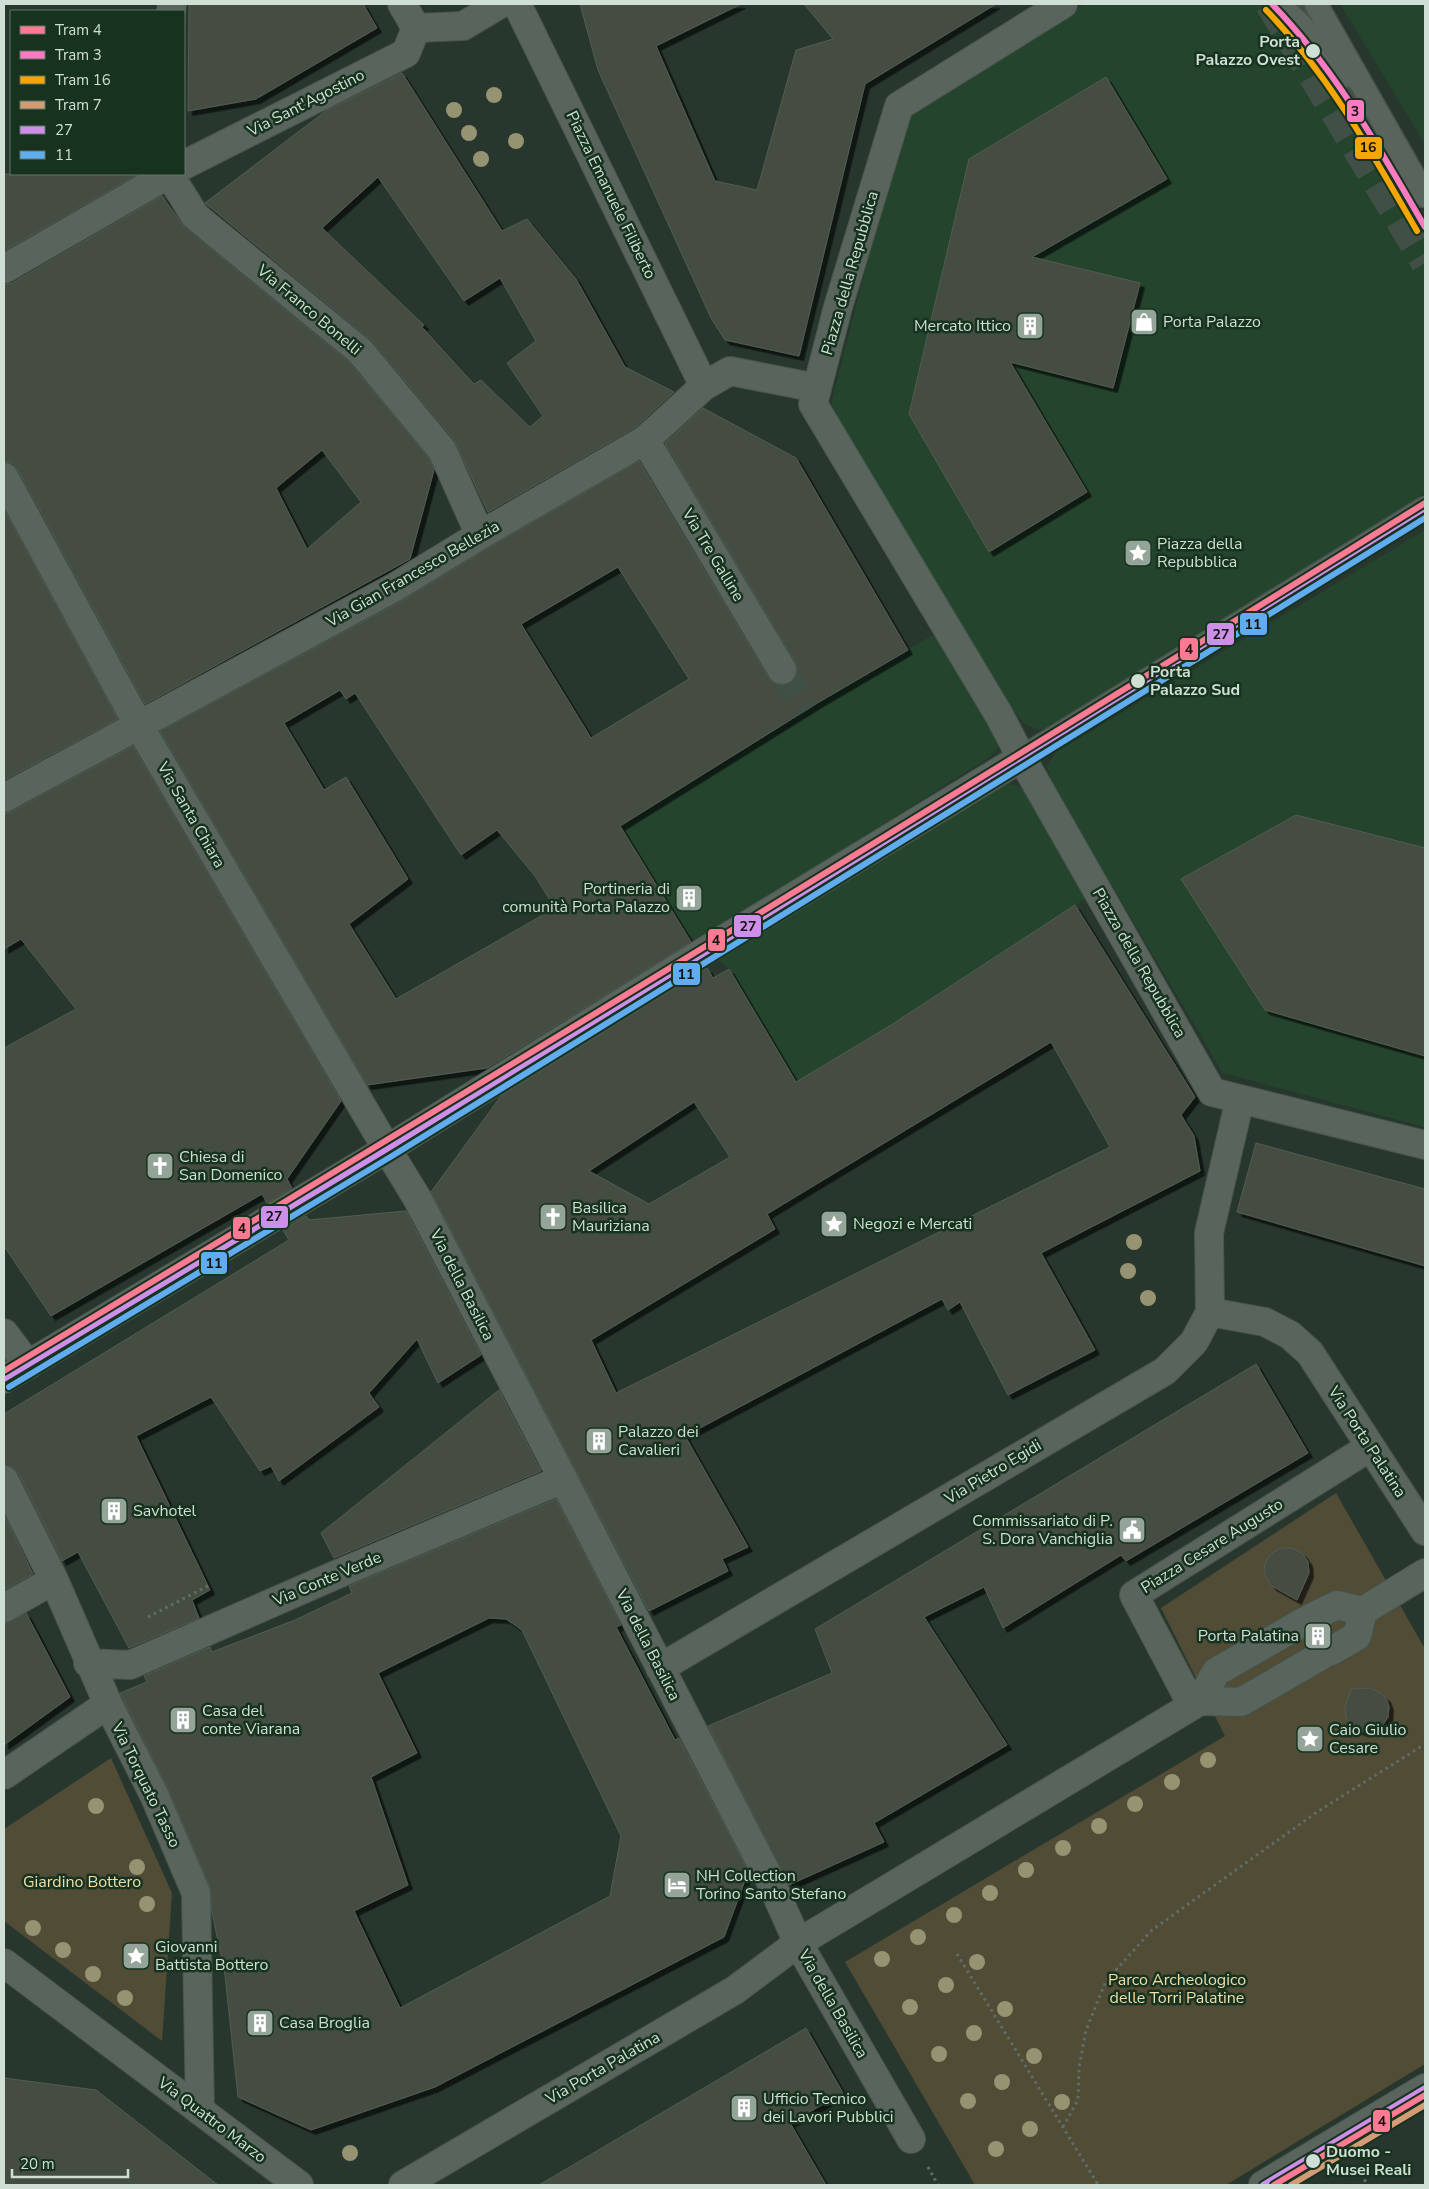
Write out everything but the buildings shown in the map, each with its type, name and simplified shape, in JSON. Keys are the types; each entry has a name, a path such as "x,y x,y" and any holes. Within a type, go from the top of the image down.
{"street":[{"path":"402,4 416,28 464,26 500,4"},
{"name":"Piazza Emanuele Filiberto","path":"517,4 704,386"},
{"name":"Piazza della Repubblica","path":"1063,4 899,106 838,307 812,404 994,707 1021,758 1212,1092 1425,1145"},
{"name":"Via Sant'Agostino","path":"185,164 406,52 416,28"},
{"path":"4,269 167,175"},
{"name":"Via Franco Bonelli","path":"170,175 195,216 360,351 442,450 480,535"},
{"name":"Via Gian Francesco Bellezia","path":"4,798 138,724 396,587 480,535 645,440 704,386 730,371 817,388"},
{"name":"Via Tre Galline","path":"645,440 782,670"},
{"name":"Via Santa Chiara","path":"4,477 138,724 387,1149"},
{"path":"4,1379 387,1149 718,943 1021,758"},
{"path":"1210,1312 1209,1233 1240,1099"},
{"name":"Via della Basilica","path":"387,1149 417,1198 769,1878 798,1943 911,2139"},
{"name":"Via Porta Palatina","path":"1210,1312 1265,1322 1290,1335 1310,1353 1425,1531"},
{"name":"Via Pietro Egidi","path":"660,1668 1165,1371 1194,1342 1210,1312"},
{"path":"4,1332 28,1365"},
{"name":"Piazza Cesare Augusto","path":"1196,1703 1134,1595 1370,1447"},
{"name":"Via Conte Verde","path":"88,1663 130,1665 562,1479"},
{"name":"Via Torquato Tasso","path":"4,1480 54,1580 88,1663 154,1797 196,1893 200,2111"},
{"path":"1196,1703 1216,1672 1309,1619 1337,1605 1363,1611 1425,1573"},
{"path":"4,1608 54,1580"},
{"path":"1196,1703 1241,1702 1357,1636 1363,1611"},
{"name":"Via Porta Palatina","path":"403,2185 735,1990 798,1943 1196,1703"},
{"path":"4,1775 108,1704"},
{"name":"Via Quattro Marzo","path":"4,1963 200,2111 289,2183"},
{"path":"1263,2185 1425,2088"}],"lane":[{"path":"1278,4 1300,24 1373,107"},
{"path":"1316,4 1425,196"},
{"path":"1021,758 1425,508"}],"path":[{"path":"147,1618 208,1586"},
{"path":"1063,2128 1078,2100 1079,2068 1086,2030 1106,1981 1152,1930 1317,1812 1425,1744"},
{"path":"957,1954 1097,2183 1093,2185"},
{"path":"1361,2175 1368,2185"}],"shaded area":[{"name":"Porta Palazzo","path":"1085,4 1261,4 1301,43 1335,88 1425,236 1425,492 1410,504 1054,724 1045,729 1034,729 1013,713 831,404 906,110"},
{"path":"1340,4 1425,4 1425,144"},
{"path":"1425,530 1425,1127 1223,1073 1053,786 1047,767 1055,753"},
{"path":"936,633 998,738 998,748 991,756 697,942 685,932 620,826 819,702"},
{"path":"1007,778 1011,785 1017,785 1025,791 1088,897 891,1025 796,1082 729,969 715,958"}],"green space":[{"name":"Parco Archeologico delle Torri Palatine","path":"1336,1493 1425,1649 1425,2064 1226,2185 975,2185 845,1962 1225,1736 1161,1608"},
{"name":"Giardino Bottero","path":"111,1758 172,1893 162,2041 4,1921 4,1829"}],"tunnel":[{"path":"1269,4 1425,263"},
{"path":"1298,4 1425,216"},
{"path":"782,670 807,710"}],"tram line":[{"name":"3","path":"1272,4 1295,29 1336,83 1373,139 1425,227"},
{"name":"16","path":"1266,10 1289,35 1330,88 1366,144 1417,231"},
{"name":"4","path":"4,1371 716,940 1425,503"},
{"name":"4","path":"1274,2185 1425,2095"},
{"name":"7","path":"1291,2185 1425,2105"}],"transit line":[{"name":"27","path":"4,1379 387,1149 1425,508"},
{"name":"11","path":"9,1387 392,1156 1425,518"},
{"name":"27","path":"1263,2185 1425,2088"},
{"name":"11","path":"1280,2185 1425,2098"}],"place":[{"name":"Porta Palazzo Ovest","path":"1313,51"},
{"name":"Porta Palazzo","path":"1144,322"},
{"name":"Mercato Ittico","path":"1030,326"},
{"name":"Piazza della Repubblica","path":"1138,553"},
{"name":"Porta Palazzo Sud","path":"1138,681"},
{"name":"Portineria di comunità Porta Palazzo","path":"689,898"},
{"name":"Chiesa di San Domenico","path":"160,1166"},
{"name":"Basilica Mauriziana","path":"553,1217"},
{"name":"Negozi e Mercati","path":"834,1224"},
{"name":"Palazzo dei Cavalieri","path":"599,1441"},
{"name":"Savhotel","path":"114,1511"},
{"name":"Commissariato di P. S. Dora Vanchiglia","path":"1132,1530"},
{"name":"Porta Palatina","path":"1318,1636"},
{"name":"Casa del conte Viarana","path":"183,1720"},
{"name":"Caio Giulio Cesare","path":"1310,1739"},
{"name":"NH Collection Torino Santo Stefano","path":"677,1885"},
{"name":"Giovanni Battista Bottero","path":"136,1956"},
{"name":"Casa Broglia","path":"260,2023"},
{"name":"Ufficio Tecnico dei Lavori Pubblici","path":"744,2108"},
{"name":"Duomo - Musei Reali","path":"1313,2161"}]}
